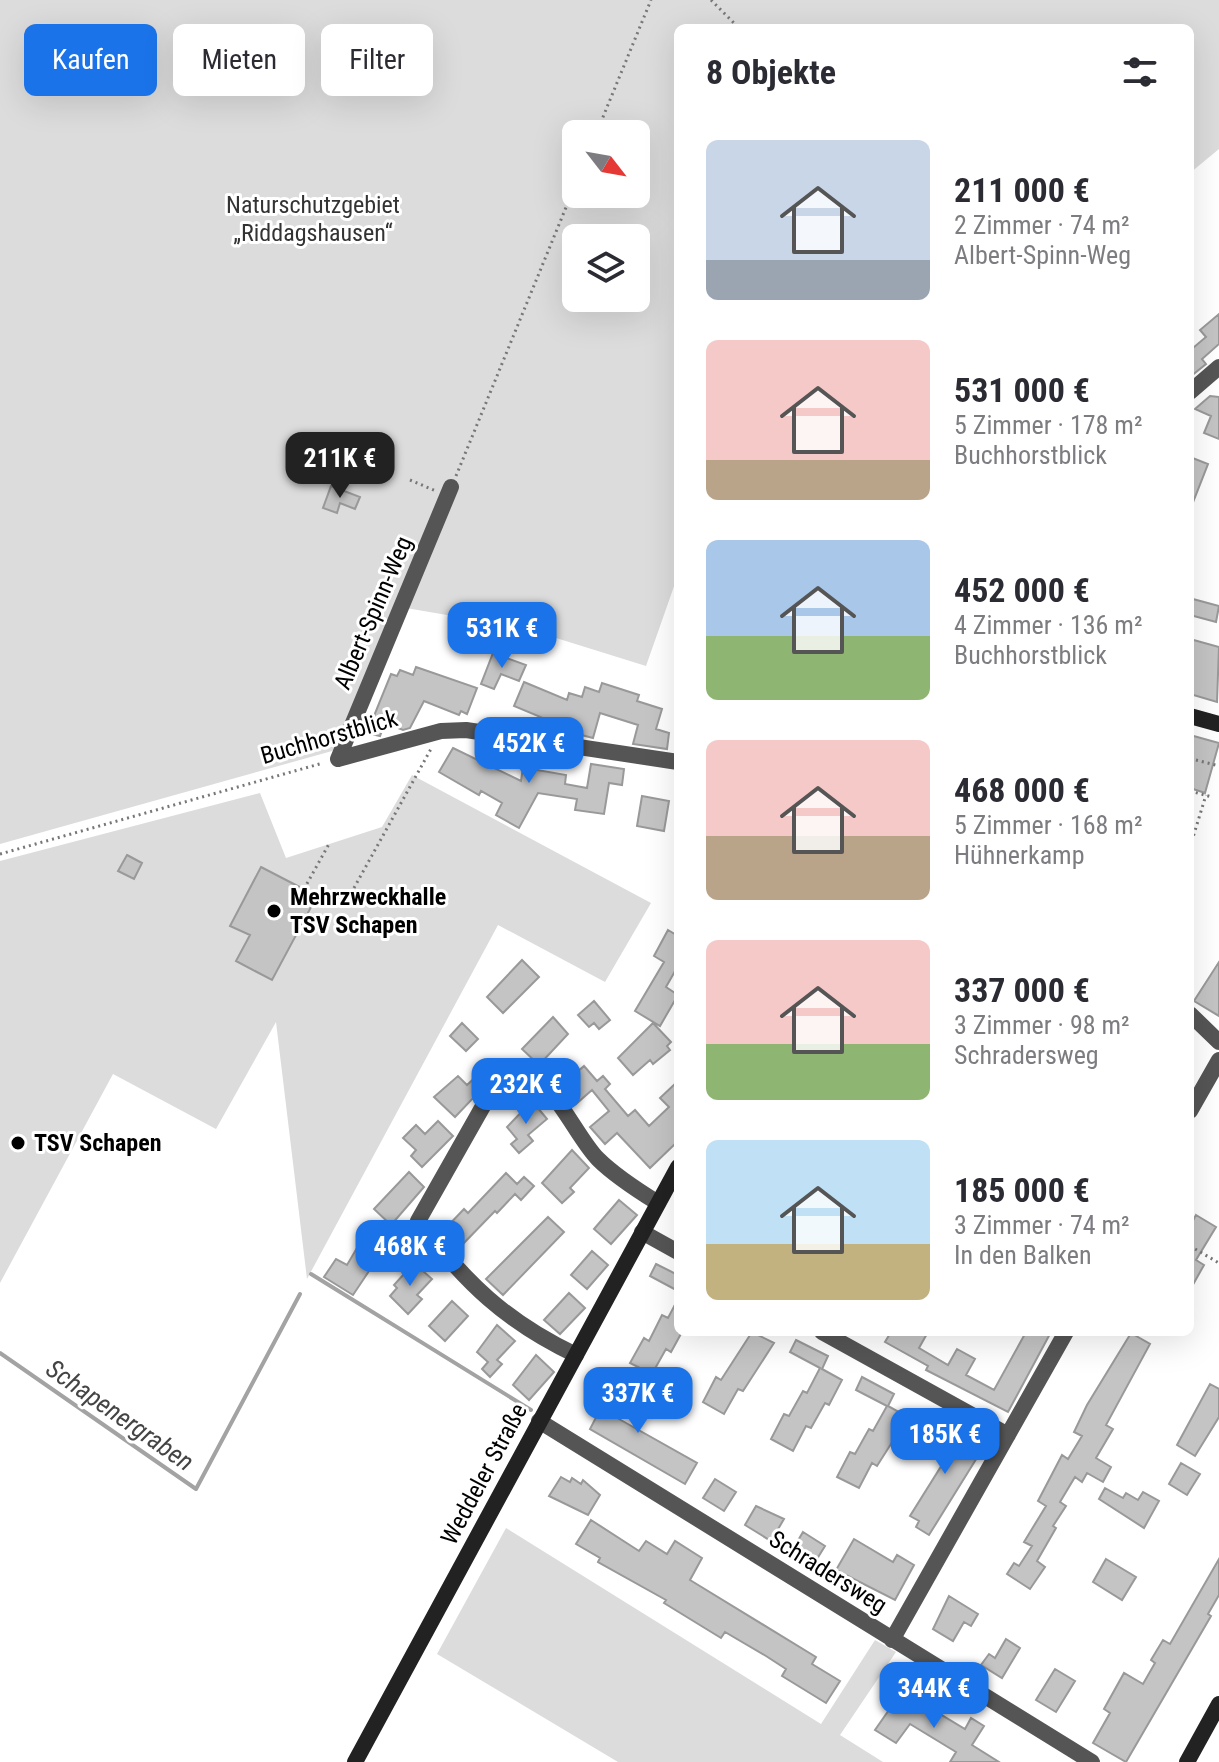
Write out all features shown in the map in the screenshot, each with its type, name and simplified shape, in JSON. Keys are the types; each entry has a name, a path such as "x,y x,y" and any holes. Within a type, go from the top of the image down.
{"street":[{"path":"1194,386 1219,367"},
{"name":"Albert-Spinn-Weg","path":"338,759 449,491"},
{"path":"1194,717 1219,724"},
{"name":"Buchhorstblick","path":"338,759 441,731 472,730 674,761"},
{"path":"1194,1018 1219,1042"},
{"path":"1194,1104 1219,1060"},
{"path":"576,1355 520,1326 498,1310 449,1262 418,1221 495,1085 510,1067 528,1073 554,1097 597,1158 658,1203"},
{"name":"Weddeler Straße","path":"355,1762 674,1174"},
{"path":"642,1232 674,1250"},
{"path":"829,1336 1008,1435"},
{"path":"892,1640 1064,1336"},
{"name":"Schradersweg","path":"539,1421 1092,1762"},
{"path":"1187,1762 1219,1704"}],"path":[{"path":"602,120 651,0"},
{"path":"711,0 735,24"},
{"path":"410,480 449,491 566,208"},
{"path":"325,896 344,906 441,731"},
{"name":"Buchhorstblick","path":"0,854 338,759"},
{"path":"1196,760 1219,766"},
{"path":"1194,792 1212,797"},
{"path":"1194,834 1206,795"},
{"path":"304,889 329,844"},
{"path":"1194,1248 1219,1263"}],"green space":[{"name":"Naturschutzgebiet „Riddagshausen“","path":"0,0 1219,0 1219,149 1194,170 1194,24 674,24 674,586 646,666 524,628 406,608 351,742 332,751 0,844"},
{"path":"412,775 651,903 605,982 498,925 307,1279 276,1022 216,1129 113,1074 0,1283 0,861 260,793 286,858 382,827"},
{"path":"506,1528 821,1724 875,1640 896,1652 840,1735 883,1762 618,1762 437,1654"}],"building":[{"path":"1219,314 1219,344 1202,359 1206,364 1194,374 1194,347 1206,337 1200,330"},
{"path":"1210,396 1219,397 1219,439 1204,433 1211,416 1195,409"},
{"path":"1194,459 1208,464 1194,500"},
{"path":"331,486 360,497 355,509 340,503 337,513 323,508"},
{"path":"1194,599 1219,606 1216,622 1194,616"},
{"path":"1194,640 1219,647 1217,702 1194,695"},
{"path":"493,653 526,665 519,681 501,674 494,689 481,684"},
{"path":"416,667 477,688 467,714 461,711 459,715 424,701 410,728 403,730 385,723 380,736 367,733 391,674 397,676 400,670 413,675"},
{"path":"524,682 567,700 569,693 582,697 585,687 599,692 602,683 639,695 637,701 662,709 656,729 669,733 667,749 633,744 638,725 600,713 593,738 554,728 555,723 514,706"},
{"path":"1194,736 1219,743 1205,793 1194,789"},
{"path":"453,748 521,781 525,753 540,755 537,770 566,775 565,784 587,788 591,764 624,769 622,785 609,783 604,814 575,810 577,799 538,793 519,828 496,815 502,803 481,791 479,795 439,772"},
{"path":"642,796 669,801 664,831 637,826"},
{"path":"127,855 142,863 134,879 118,871"},
{"name":"Mehrzweckhalle TSV Schapen","path":"261,867 317,896 272,980 236,961 250,935 230,926"},
{"path":"668,930 674,934 674,973 666,987 674,992 674,1002 660,1026 635,1011 664,962 654,956"},
{"path":"522,960 539,977 503,1013 487,997"},
{"path":"1219,962 1219,1016 1194,1001"},
{"path":"594,1001 610,1020 599,1029 594,1023 589,1027 578,1015"},
{"path":"553,1017 568,1034 539,1065 522,1049"},
{"path":"462,1023 478,1039 466,1051 450,1036"},
{"path":"653,1023 671,1042 667,1046 670,1050 653,1064 650,1060 633,1075 618,1058"},
{"path":"584,1066 597,1081 603,1076 610,1084 605,1089 628,1116 635,1110 649,1126 669,1107 660,1098 674,1085 674,1145 650,1168 617,1133 605,1144 590,1127 609,1111 592,1090 576,1104 561,1086"},
{"path":"480,1073 486,1079 477,1094 455,1117 434,1097 458,1076 467,1085"},
{"path":"532,1101 547,1119 528,1135 533,1141 519,1153 511,1144 517,1139 507,1127"},
{"path":"438,1121 453,1136 422,1167 411,1156 416,1150 403,1138 416,1125 425,1134"},
{"path":"572,1150 589,1168 570,1188 574,1192 562,1203 542,1183"},
{"path":"409,1172 424,1187 391,1225 374,1209"},
{"path":"506,1173 517,1184 524,1177 534,1186 521,1200 515,1194 460,1247 443,1231 464,1209 468,1213"},
{"path":"619,1200 637,1215 611,1244 594,1229"},
{"path":"1196,1215 1216,1227 1196,1260 1204,1265 1194,1283"},
{"path":"548,1217 564,1232 503,1295 486,1279"},
{"path":"367,1231 387,1244 353,1295 324,1277 336,1259 347,1265"},
{"path":"592,1251 608,1265 587,1289 571,1275"},
{"path":"414,1263 432,1279 417,1295 422,1299 408,1314 390,1296 397,1288 394,1285"},
{"path":"656,1264 674,1273 674,1289 650,1276"},
{"path":"569,1293 585,1308 560,1334 544,1320"},
{"path":"452,1301 468,1316 445,1341 429,1326"},
{"path":"674,1307 674,1336 680,1336 671,1352 666,1349 652,1374 630,1363 644,1338 649,1341 662,1315 668,1318"},
{"path":"497,1325 515,1341 497,1360 502,1364 490,1377 482,1369 488,1362 477,1352"},
{"path":"749,1336 760,1336 774,1343 743,1391 738,1389 724,1414 703,1402 716,1377 721,1380"},
{"path":"889,1336 926,1336 919,1348 948,1365 957,1349 975,1359 966,1375 994,1390 1024,1336 1049,1336 1008,1412 926,1370 928,1366 885,1342"},
{"path":"1129,1336 1136,1336 1150,1344 1106,1425 1113,1429 1096,1458 1111,1467 1103,1482 1087,1473 1082,1482 1075,1477 1060,1502 1066,1506 1037,1561 1045,1567 1030,1589 1007,1574 1014,1563 1019,1566 1032,1546 1024,1542 1046,1506 1038,1501 1062,1455 1068,1459 1082,1436 1074,1432"},
{"path":"796,1340 828,1356 822,1369 842,1380 829,1405 825,1403 811,1428 806,1426 793,1451 771,1439 784,1414 789,1416 803,1391 807,1393 820,1368 790,1352"},
{"path":"536,1355 554,1372 529,1400 513,1385"},
{"path":"619,1373 631,1380 625,1391 633,1395 619,1419 697,1463 685,1484 590,1429"},
{"path":"862,1377 894,1394 888,1406 908,1417 877,1466 872,1463 859,1488 837,1477 850,1452 855,1454 887,1406 856,1390"},
{"path":"1210,1384 1219,1389 1219,1417 1195,1456 1177,1445"},
{"path":"932,1416 983,1448 929,1535 916,1527 919,1521 910,1516 955,1444 926,1427"},
{"path":"1181,1463 1200,1474 1187,1495 1169,1484"},
{"path":"561,1477 570,1482 572,1478 581,1484 583,1480 600,1495 588,1515 549,1496"},
{"path":"715,1479 736,1492 724,1511 703,1498"},
{"path":"1105,1488 1123,1498 1126,1493 1138,1500 1143,1492 1159,1501 1144,1528 1099,1499"},
{"path":"756,1506 784,1519 771,1541 745,1525"},
{"path":"591,1520 639,1551 646,1541 667,1554 675,1541 702,1558 690,1580 816,1657 812,1664 840,1681 826,1703 782,1676 786,1669 766,1656 725,1632 721,1638 664,1603 666,1600 598,1562 600,1558 576,1544"},
{"path":"803,1532 825,1546 812,1567 790,1554"},
{"path":"854,1539 893,1562 897,1555 914,1565 895,1600 836,1570"},
{"path":"1106,1559 1136,1577 1122,1600 1093,1582"},
{"path":"1219,1559 1219,1595 1208,1614 1211,1616 1126,1762 1093,1743 1110,1713 1104,1709 1124,1673 1143,1684 1155,1663 1151,1660 1163,1640 1170,1644"},
{"path":"949,1596 978,1614 971,1626 964,1622 953,1641 933,1629"},
{"path":"1006,1639 1020,1648 1002,1678 981,1665 989,1654 995,1658"},
{"path":"1055,1669 1075,1681 1056,1712 1036,1700"},
{"path":"898,1697 912,1705 915,1699 965,1729 971,1718 984,1726 972,1745 999,1762 950,1762 956,1752 910,1724 896,1743 875,1730"}],"waterway":[{"name":"Schapenergraben","path":"311,1274 531,1410"},
{"name":"Schapenergraben","path":"0,1353 196,1489 300,1294"}],"place":[{"name":"Mehrzweckhalle TSV Schapen","path":"274,911"},
{"name":"TSV Schapen","path":"18,1143"}]}
